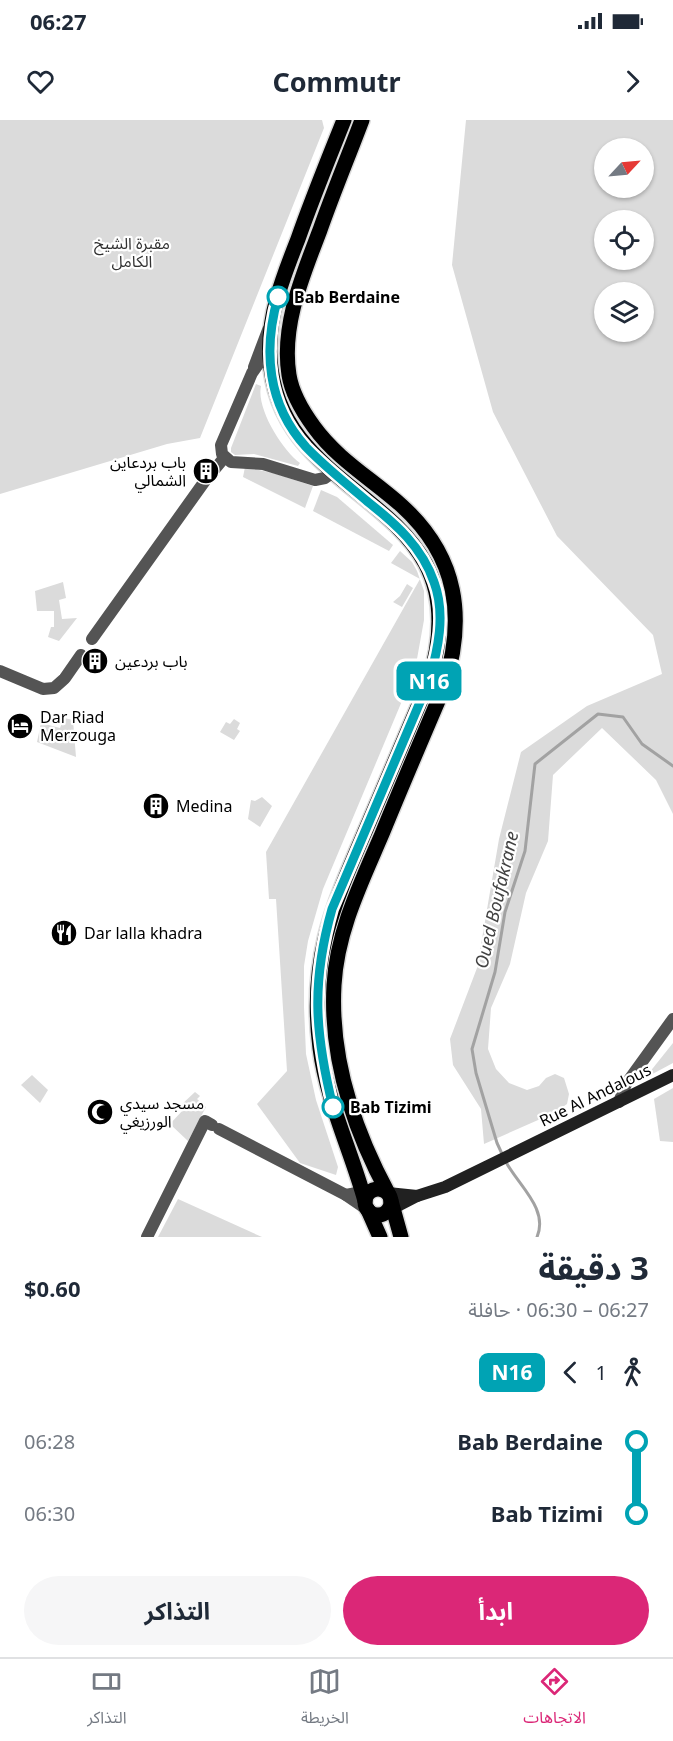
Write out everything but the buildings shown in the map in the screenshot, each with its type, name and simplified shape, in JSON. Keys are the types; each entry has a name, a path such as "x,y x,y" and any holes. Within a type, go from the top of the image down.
{"main road":[{"path":"344,120 291,258 270,324 270,360 278,400 294,431 333,472 393,522 417,549 435,584 440,616 436,658 429,681 332,909 320,959 317,1004 324,1072 333,1107 380,1237"},
{"path":"289,375 288,333 295,301 309,257 362,120"},
{"path":"270,360 282,364 289,375 300,405 318,433 333,450 402,506 434,543 450,580 456,620 452,662 444,687 348,914 336,965 335,1031 343,1080 401,1237"},
{"path":"333,450 336,463 333,472"},
{"path":"367,1198 380,1189 389,1204"},
{"path":"367,1198 378,1215 389,1204"}],"street":[{"path":"270,324 221,445 224,458 231,462 263,464 315,480 350,486"},
{"path":"252,373 259,363 270,360"},
{"path":"0,671 44,689 57,687 210,474 224,458"},
{"path":"315,480 325,478 333,472"},
{"path":"618,1102 626,1084 673,1019"},
{"name":"Rue Al Andalous","path":"389,1204 446,1187 673,1075"},
{"path":"147,1237 212,1125 346,1195 367,1198"},
{"path":"346,1195 367,1198"}],"green space":[{"name":"مقبرة الشيخ الكامل","path":"0,120 322,120 324,128 200,438 167,444 0,494"},
{"path":"466,120 673,120 673,814 656,780 602,728 553,775 548,841 526,893 510,964 491,1008 488,1049 496,1069 509,1083 527,1090 539,1086 546,1078 555,1074 564,1078 569,1094 567,1104 554,1113 484,1144 481,1109 453,1065 450,1039 477,968 499,839 521,752 587,706 662,674 653,635 557,536 493,412 452,265"},
{"path":"256,384 261,386 262,405 266,417 278,439 300,463 298,466 254,454 235,455 231,452"},
{"path":"245,467 313,486 305,508 243,477"},
{"path":"321,490 337,497 393,545 389,551 313,511"},
{"path":"400,551 412,562 420,579 391,563"},
{"path":"420,579 424,591 424,620 415,670 323,889 308,941 304,966 306,1054 316,1100 338,1167 336,1175 300,1163 257,1104 287,1071 276,899 269,899 266,852"},
{"path":"63,582 66,598 59,600 62,619 77,618 59,641 48,637 51,627 54,627 54,611 37,611 35,591"},
{"path":"407,584 413,588 402,607 393,602 400,596"},
{"path":"64,718 73,720 76,757 37,742 41,723 60,728"},
{"path":"234,719 240,723 237,729 240,731 234,740 220,732 226,722 230,724"},
{"path":"262,797 272,806 260,827 248,819 251,800 255,801"},
{"path":"673,1043 673,1063 645,1078"},
{"path":"32,1075 48,1090 40,1103 21,1085"},
{"path":"673,1088 673,1142 660,1141 654,1099"},
{"path":"195,1092 200,1096 197,1099 206,1107 188,1141 170,1124 183,1110 180,1106"},
{"path":"178,1199 262,1237 158,1237"}],"waterway":[{"name":"Oued Boufakrane","path":"503,1156 476,1073 472,1049 495,972 505,912 525,851 535,764 598,714 623,717 642,744 673,766"},
{"name":"Oued Boufakrane","path":"506,1162 536,1207 540,1227 537,1237"}],"bus line":[{"name":"N16","path":"278,297 270,324 270,360 274,387 287,418 306,446 408,537 427,566 435,584 440,616 436,658 429,681 332,909 325,933 317,981 318,1026 324,1072 333,1107"}],"place":[{"name":"Bab Berdaine","path":"278,297"},
{"name":"باب بردعاين الشمالي","path":"206,471"},
{"name":"باب بردعين","path":"95,661"},
{"name":"Dar Riad Merzouga","path":"20,726"},
{"name":"Medina","path":"156,806"},
{"name":"Dar lalla khadra","path":"64,933"},
{"name":"Bab Tizimi","path":"333,1107"},
{"name":"مسجد سيدي الورزيغي","path":"100,1112"}]}
